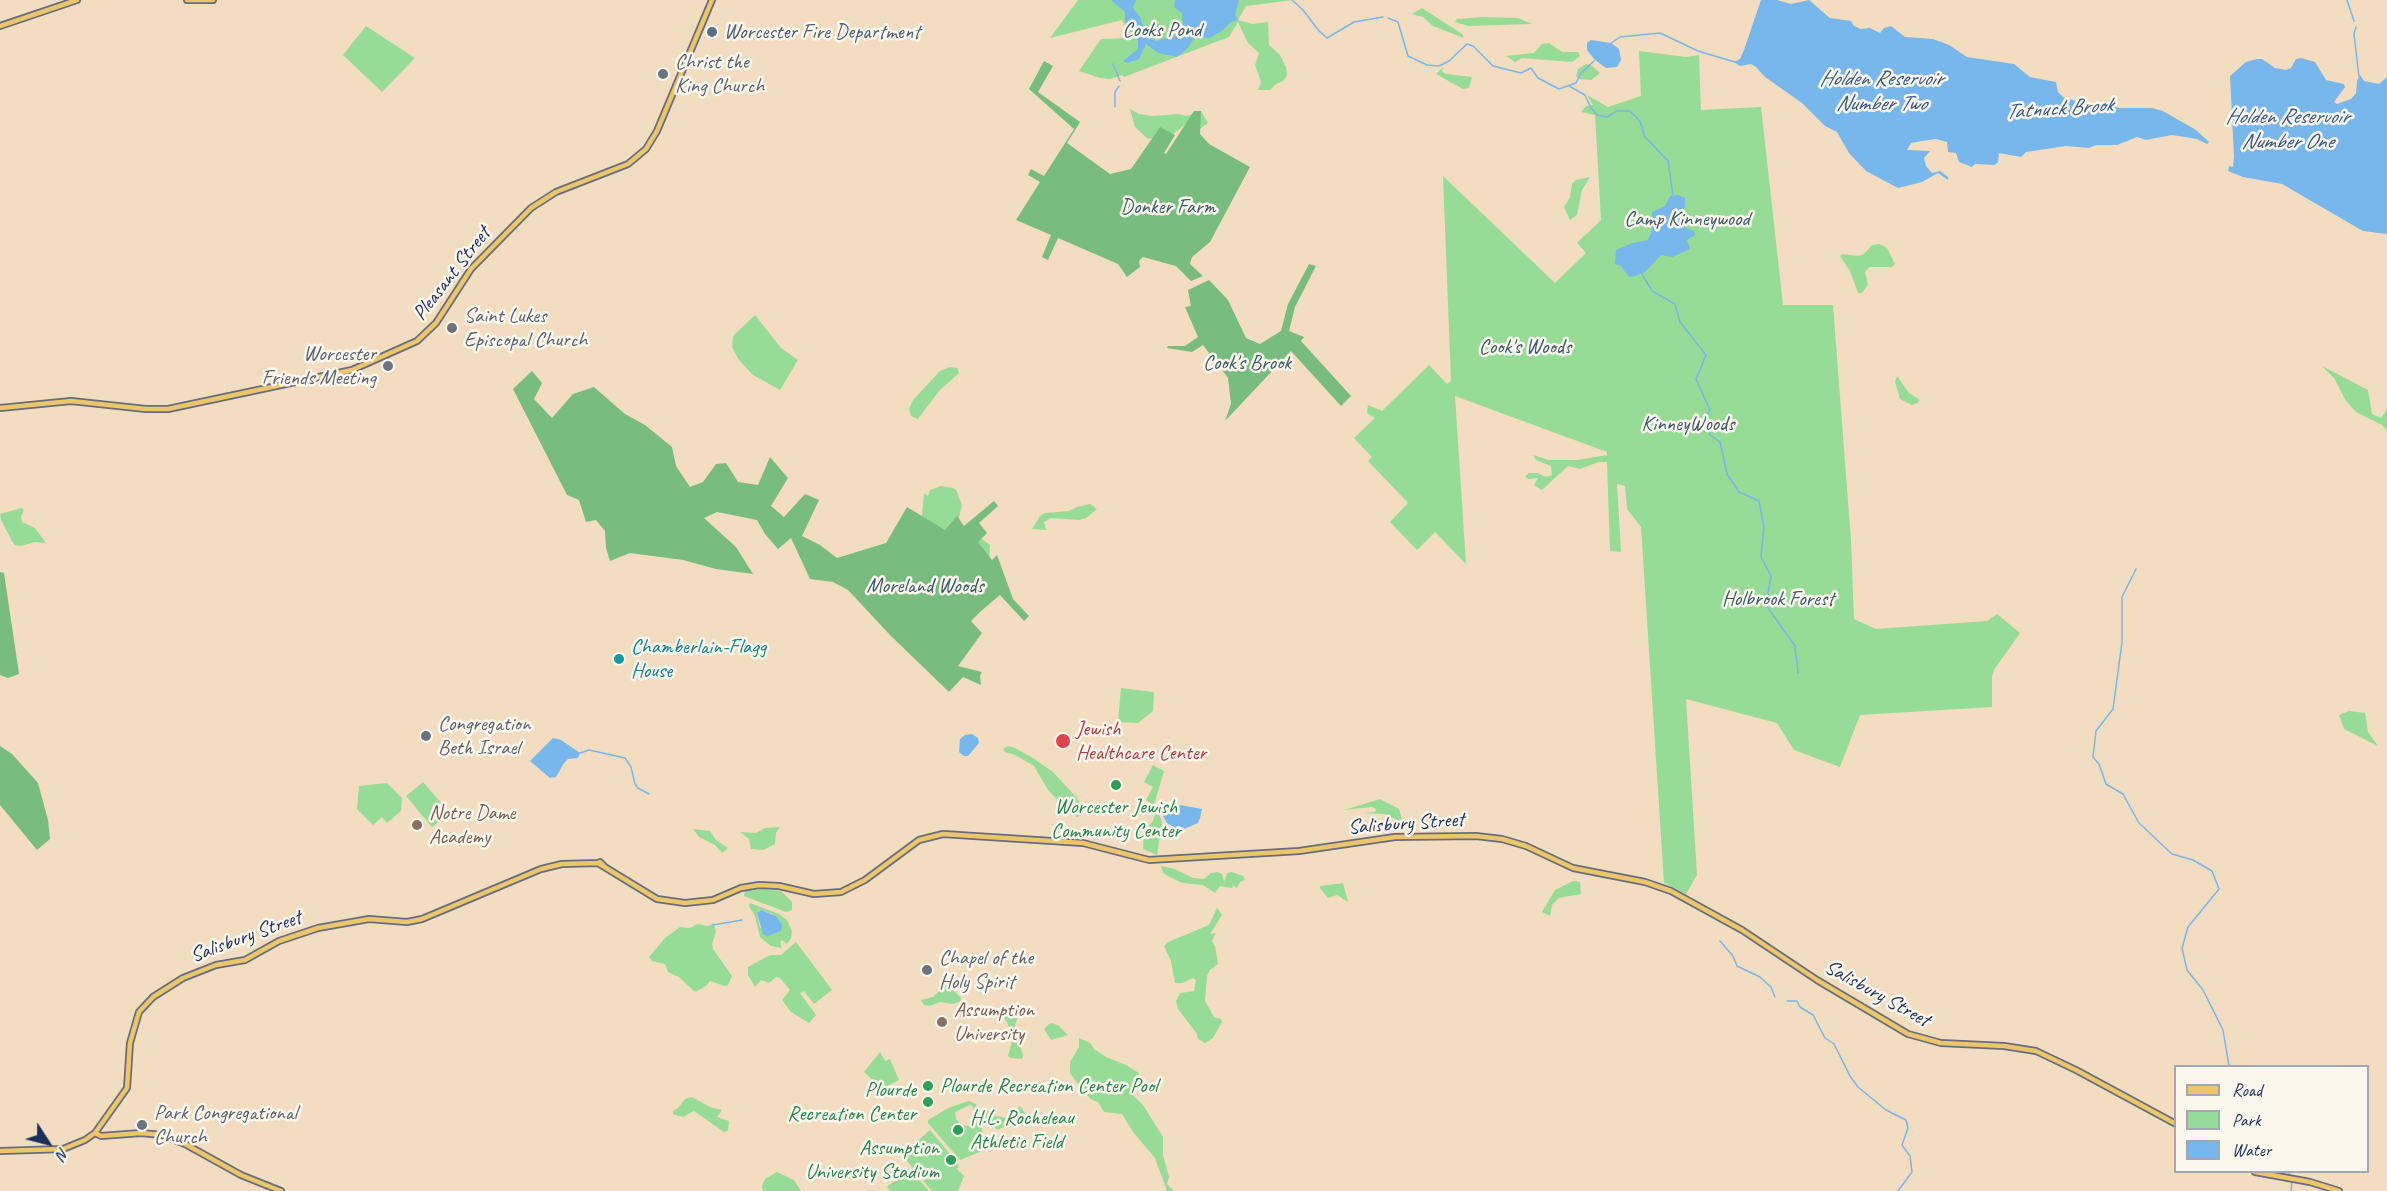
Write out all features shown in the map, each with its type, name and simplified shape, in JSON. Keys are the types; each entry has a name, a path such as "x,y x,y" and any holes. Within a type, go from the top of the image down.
{"main road":[{"path":"0,26 77,0"},
{"path":"187,0 213,0"},
{"name":"Pleasant Street","path":"0,408 70,401 168,409 352,370 417,341 436,323 471,268 526,211 549,196 628,164 643,153 657,131 712,0"},
{"name":"Salisbury Street","path":"0,1151 63,1149 95,1133 127,1088 130,1043 137,1016 144,1006 168,986 216,965 251,957 279,941 332,924 369,919 407,922 422,919 541,869 562,864 603,863 604,866 657,899 673,903 713,900 741,888 759,885 779,886 814,894 841,892 865,880 919,840 943,834 1083,843 1149,860 1309,850 1395,837 1469,836 1502,839 1526,846 1573,868 1645,882 1671,891 1735,926 1817,980 1908,1034 1941,1043 2004,1046 2036,1051 2174,1123"},
{"path":"95,1133 101,1136 138,1132 163,1135 185,1144 235,1172 281,1191"},
{"path":"2260,1173 2310,1182 2339,1191"}],"green space":[{"name":"Cooks Pond","path":"1078,0 1293,0 1246,6 1238,20 1252,24 1268,22 1269,45 1280,55 1286,67 1287,76 1270,90 1258,90 1261,82 1255,65 1259,53 1248,43 1238,22 1229,37 1124,77 1122,75 1110,79 1100,78 1079,71 1101,39 1131,38 1122,20 1050,38"},
{"path":"1422,8 1462,34 1464,38 1433,26 1423,17 1412,14"},
{"path":"1518,18 1532,24 1468,26 1455,22 1457,19"},
{"path":"366,26 415,58 382,92 343,55"},
{"path":"1549,43 1562,52 1578,52 1580,56 1572,62 1522,58 1515,62 1506,56 1534,53 1542,44"},
{"path":"1639,51 1686,57 1699,55 1701,110 1761,107 1783,305 1833,305 1851,540 1854,619 1876,629 1987,621 1997,614 2020,633 1994,670 1992,707 1860,715 1840,767 1794,750 1777,723 1686,699 1697,875 1686,894 1664,883 1641,527 1627,509 1625,486 1617,484 1621,552 1610,551 1607,462 1599,462 1580,469 1568,466 1542,490 1534,485 1538,478 1528,479 1525,476 1529,473 1537,473 1546,477 1552,475 1551,466 1536,460 1533,455 1548,460 1577,460 1607,455 1607,452 1455,396 1466,564 1435,532 1417,550 1390,522 1408,503 1368,461 1372,457 1354,438 1375,418 1367,413 1368,405 1382,411 1429,365 1447,384 1451,381 1443,176 1555,283 1586,253 1577,243 1601,220 1595,115 1581,112 1586,106 1593,105 1587,95 1608,107 1641,96"},
{"name":"Donker Farm","path":"1044,61 1053,66 1038,92 1080,122 1067,143 1110,174 1131,169 1160,127 1175,135 1164,153 1166,154 1194,111 1201,111 1200,134 1209,144 1250,167 1210,242 1192,257 1190,264 1203,276 1191,281 1176,266 1143,257 1139,261 1140,267 1127,277 1118,264 1058,238 1048,260 1042,257 1051,235 1016,220 1040,182 1028,175 1031,169 1044,176 1074,129 1029,89"},
{"path":"1586,64 1591,65 1600,73 1591,80 1579,79 1576,76 1578,69"},
{"path":"1443,67 1442,71 1446,74 1472,77 1469,88 1463,89 1436,74"},
{"path":"1130,109 1139,114 1153,116 1178,114 1187,116 1201,111 1208,123 1197,131 1186,124 1173,134 1148,139 1135,127"},
{"path":"1590,177 1582,190 1577,215 1570,220 1564,207 1570,197 1572,184 1576,180"},
{"path":"1880,244 1887,248 1895,264 1892,267 1869,267 1865,272 1868,285 1862,293 1858,293 1850,271 1840,256 1842,254 1858,256 1864,254 1872,245"},
{"name":"Cook's Brook","path":"1309,264 1316,266 1295,307 1289,331 1304,337 1301,341 1351,396 1341,406 1291,351 1225,421 1231,404 1228,378 1203,345 1192,352 1167,348 1168,346 1185,346 1198,337 1185,307 1191,306 1188,290 1209,280 1228,300 1246,338 1260,344 1281,331 1288,304"},
{"path":"755,315 781,348 798,360 780,390 753,375 739,360 732,347 733,336"},
{"path":"2322,366 2368,390 2372,414 2381,418 2387,409 2387,431 2382,425 2356,412 2346,401 2334,378"},
{"path":"950,367 957,368 959,373 939,391 918,419 911,416 909,409 913,400 940,371"},
{"name":"Moreland Woods","path":"532,371 542,383 534,399 552,418 573,394 594,387 625,414 645,425 672,447 676,466 690,487 703,482 716,464 726,463 738,482 758,485 770,457 788,478 771,506 784,517 805,494 819,500 802,536 820,545 837,558 886,543 907,507 945,530 957,516 964,526 994,501 998,506 979,523 987,533 978,542 992,560 997,555 1013,599 1029,616 1024,621 1000,595 980,612 971,621 982,633 958,666 982,672 981,685 963,677 949,692 890,635 848,590 833,582 810,579 791,538 778,549 757,520 717,512 704,518 736,547 753,574 716,569 683,560 630,553 610,561 606,548 605,531 596,520 586,522 579,500 567,495 513,389"},
{"path":"1897,376 1909,393 1920,400 1917,403 1912,405 1900,399 1895,382"},
{"path":"941,486 956,490 962,505 959,517 961,524 990,545 989,564 922,516 924,493 928,496 930,490"},
{"path":"1090,504 1097,509 1086,518 1079,520 1051,518 1044,522 1046,530 1032,529 1040,516 1045,513 1069,511"},
{"path":"22,508 24,510 21,517 22,522 35,528 46,543 35,542 21,546 15,545 12,541 0,514"},
{"path":"0,572 4,573 19,674 8,678 0,675"},
{"path":"1121,688 1154,692 1153,711 1138,723 1118,722"},
{"path":"2349,711 2365,713 2368,732 2378,746 2344,729 2339,715"},
{"path":"0,746 12,754 38,783 48,820 50,839 37,850 0,805"},
{"path":"1008,746 1033,758 1053,772 1077,798 1084,811 1082,814 1077,817 1071,814 1048,790 1034,766 1005,752 1003,749"},
{"path":"1153,765 1164,771 1154,805 1146,800 1153,787 1144,782"},
{"path":"423,782 449,812 432,827 406,796"},
{"path":"387,783 402,798 401,811 387,823 382,817 373,825 357,809 359,786"},
{"path":"1380,799 1399,809 1403,823 1385,814 1363,813 1375,812 1376,809 1372,807 1344,810"},
{"path":"1157,808 1162,822 1157,855 1143,849 1144,831 1153,821"},
{"path":"780,827 776,833 775,844 763,850 751,849 749,839 740,832 756,833 765,828"},
{"path":"693,829 710,831 716,840 728,848 722,853 715,845 699,837"},
{"path":"1161,866 1175,869 1193,878 1204,879 1211,873 1218,872 1222,874 1224,882 1227,873 1232,872 1243,876 1245,880 1240,882 1237,888 1233,885 1232,888 1220,886 1215,893 1203,885 1182,883 1170,877 1163,873"},
{"path":"1573,881 1580,882 1581,894 1559,898 1552,905 1550,916 1542,912 1555,890"},
{"path":"1343,883 1348,902 1337,895 1328,898 1320,888 1320,886"},
{"path":"763,889 781,891 792,902 792,910 786,912 744,896 745,891"},
{"path":"750,903 779,914 787,920 792,931 787,944 782,940 780,943 782,948 771,946 760,937 755,916 749,906","holes":["760,910 773,914 782,925 760,928 757,913"]},
{"path":"1217,908 1222,915 1210,934 1216,933 1212,941 1218,964 1210,970 1207,976 1205,1001 1214,1017 1221,1019 1222,1022 1213,1038 1205,1043 1198,1039 1197,1034 1178,1009 1176,1001 1180,993 1194,991 1196,980 1193,978 1182,983 1175,983 1171,961 1164,946 1168,942 1209,925"},
{"path":"698,924 708,926 713,924 715,927 713,949 732,976 728,985 724,986 710,981 695,992 679,977 668,972 665,964 652,961 649,957 665,938 680,927 690,928"},
{"path":"796,942 832,990 814,1004 804,991 800,993 816,1015 809,1023 791,1012 782,1000 790,990 780,978 776,977 769,983 761,980 755,987 748,975 748,967 770,955 781,955"},
{"path":"947,984 961,998 961,1001 953,1004 940,1002 930,1006 924,1005 921,1000 933,997"},
{"path":"1003,1009 1019,1014 1015,1025 1022,1059 1008,1056 1014,1035 1001,1012"},
{"path":"1053,1023 1068,1035 1051,1040 1044,1029"},
{"path":"1079,1038 1090,1043 1094,1049 1106,1057 1139,1073 1132,1094 1143,1105 1163,1137 1163,1155 1169,1177 1167,1184 1174,1191 1167,1191 1155,1158 1133,1132 1122,1114 1104,1112 1098,1102 1092,1100 1084,1092 1070,1073 1070,1062 1079,1047"},
{"path":"880,1052 885,1061 890,1059 899,1080 882,1089 864,1072"},
{"path":"692,1097 710,1107 722,1110 717,1117 729,1121 728,1131 724,1132 694,1111 683,1117 673,1114 673,1111 685,1099"},
{"name":"H.L. Rocheleau Athletic Field","path":"969,1101 976,1104 987,1149 960,1160 928,1123 928,1120 950,1107","holes":["970,1105 973,1107 976,1123 968,1126 962,1125 956,1119 955,1112"]},
{"path":"1018,1106 1022,1108 1030,1122 1028,1126 1009,1125 997,1130 983,1115 987,1110 995,1116 1013,1119 1016,1117"},
{"path":"930,1130 959,1165 957,1169 964,1176 958,1191 932,1191 902,1155"},
{"path":"910,1169 929,1191 890,1191 887,1187"},
{"path":"777,1172 794,1180 801,1191 763,1191 762,1186 765,1179"}],"water":[{"path":"1111,0 1136,0 1133,8 1140,17 1146,35 1156,41 1178,35 1183,30 1182,13 1174,7 1175,0 1239,0 1235,15 1238,20 1231,22 1210,38 1195,37 1187,49 1177,57 1158,53 1146,44 1139,59 1127,63 1123,61 1138,49 1138,40 1132,36 1131,28 1125,22 1125,12"},
{"name":"Holden Reservoir Number Two","path":"1761,0 1777,0 1791,4 1809,0 1830,18 1851,21 1854,26 1861,29 1870,28 1880,33 1884,28 1891,26 1905,37 1933,39 1949,45 1967,57 2014,64 2030,77 2056,82 2058,92 2063,97 2092,106 2111,104 2118,108 2152,108 2163,111 2196,130 2209,142 2207,144 2197,139 2172,135 2146,140 2137,137 2117,145 2096,145 2089,148 2066,146 2026,152 2021,157 1999,153 1998,162 1995,165 1975,164 1972,167 1959,162 1956,153 1948,152 1947,142 1936,139 1922,141 1911,143 1907,150 1930,151 1924,158 1926,166 1932,173 1940,171 1948,177 1948,180 1938,173 1922,182 1898,188 1866,171 1849,153 1837,132 1825,126 1802,103 1765,77 1756,67 1751,64 1740,66 1734,62 1740,59 1744,50"},
{"path":"1591,40 1611,43 1619,49 1621,60 1617,67 1606,68 1595,60 1587,50 1587,43"},
{"name":"Holden Reservoir Number One","path":"2257,59 2262,59 2275,68 2286,70 2291,68 2296,59 2315,62 2326,80 2344,84 2345,87 2334,102 2337,104 2351,99 2356,93 2360,75 2364,81 2379,84 2387,77 2387,234 2363,231 2282,184 2243,177 2228,171 2229,166 2233,167 2234,156 2230,76 2246,62"},
{"path":"1678,195 1685,198 1685,207 1679,216 1686,228 1694,231 1695,235 1687,240 1690,249 1672,257 1661,255 1645,272 1632,277 1628,276 1621,266 1615,264 1616,250 1632,243 1648,240 1652,230 1652,212 1665,206 1670,196"},
{"path":"972,734 978,738 979,743 968,756 964,756 959,752 960,739"},
{"path":"553,738 561,740 580,753 578,758 568,759 564,763 556,777 550,778 530,761"},
{"path":"1162,805 1202,809 1198,823 1184,829 1175,828 1167,823 1159,809"},
{"path":"761,910 776,916 782,925 781,931 767,936 763,934 757,913"}],"waterway":[{"name":"Tatnuck Brook","path":"1292,0 1327,38 1354,22 1383,17"},
{"path":"2347,0 2354,21"},
{"name":"Tatnuck Brook","path":"1388,18 1398,22 1408,56 1427,65 1439,66 1449,61 1467,44 1473,46 1493,66 1521,73 1531,68 1538,78 1559,89 1576,83 1581,73 1594,61"},
{"path":"2356,27 2354,34 2359,77"},
{"name":"Tatnuck Brook","path":"1610,44 1620,37 1660,33 1698,51 1735,62"},
{"path":"1113,64 1120,81"},
{"path":"1115,107 1115,92 1119,86"},
{"path":"1569,86 1585,95 1597,115 1607,117 1617,111 1630,111 1640,121 1645,137 1668,161 1673,195"},
{"path":"1641,272 1652,291 1675,304 1680,322 1706,355 1696,379 1710,410 1704,422 1710,435 1720,442 1727,474 1739,492 1759,501 1764,527 1761,557 1771,576 1766,605 1795,646 1798,673"},
{"path":"2136,569 2122,597 2122,642 2113,709 2096,731 2093,757 2099,764 2106,784 2123,794 2139,823 2172,854 2193,860 2212,871 2219,889 2188,927 2182,948 2187,970 2203,990 2223,1030 2229,1065"},
{"path":"580,753 589,750 625,758 631,767 635,784 649,794"},
{"path":"713,925 742,920"},
{"path":"1720,941 1733,956 1737,966 1760,977 1771,987 1775,997"},
{"path":"1787,1001 1797,1001 1800,1007 1813,1015 1825,1038 1834,1044 1858,1087 1886,1110 1906,1120 1908,1128 1902,1145 1910,1156 1912,1172 1898,1191"},
{"path":"2291,1191 2292,1182"}],"place":[{"name":"Worcester Fire Department","path":"712,32"},
{"name":"Christ the King Church","path":"663,74"},
{"name":"Saint Lukes Episcopal Church","path":"452,328"},
{"name":"Worcester Friends Meeting","path":"388,366"},
{"name":"Chamberlain-Flagg House","path":"619,659"},
{"name":"Congregation Beth Israel","path":"426,736"},
{"name":"Jewish Healthcare Center","path":"1063,741"},
{"name":"Worcester Jewish Community Center","path":"1116,785"},
{"name":"Notre Dame Academy","path":"417,825"},
{"name":"Chapel of the Holy Spirit","path":"927,970"},
{"name":"Assumption University","path":"942,1022"},
{"name":"Plourde Recreation Center Pool","path":"928,1086"},
{"name":"Plourde Recreation Center","path":"928,1102"},
{"name":"Park Congregational Church","path":"142,1125"},
{"name":"H.L. Rocheleau Athletic Field","path":"958,1130"},
{"name":"Assumption University Stadium","path":"951,1160"}],"park label":[{"name":"Camp Kinneywood","path":"1687,219"},
{"name":"Cook's Woods","path":"1525,347"},
{"name":"KinneyWoods","path":"1688,424"},
{"name":"Holbrook Forest","path":"1778,599"}]}
